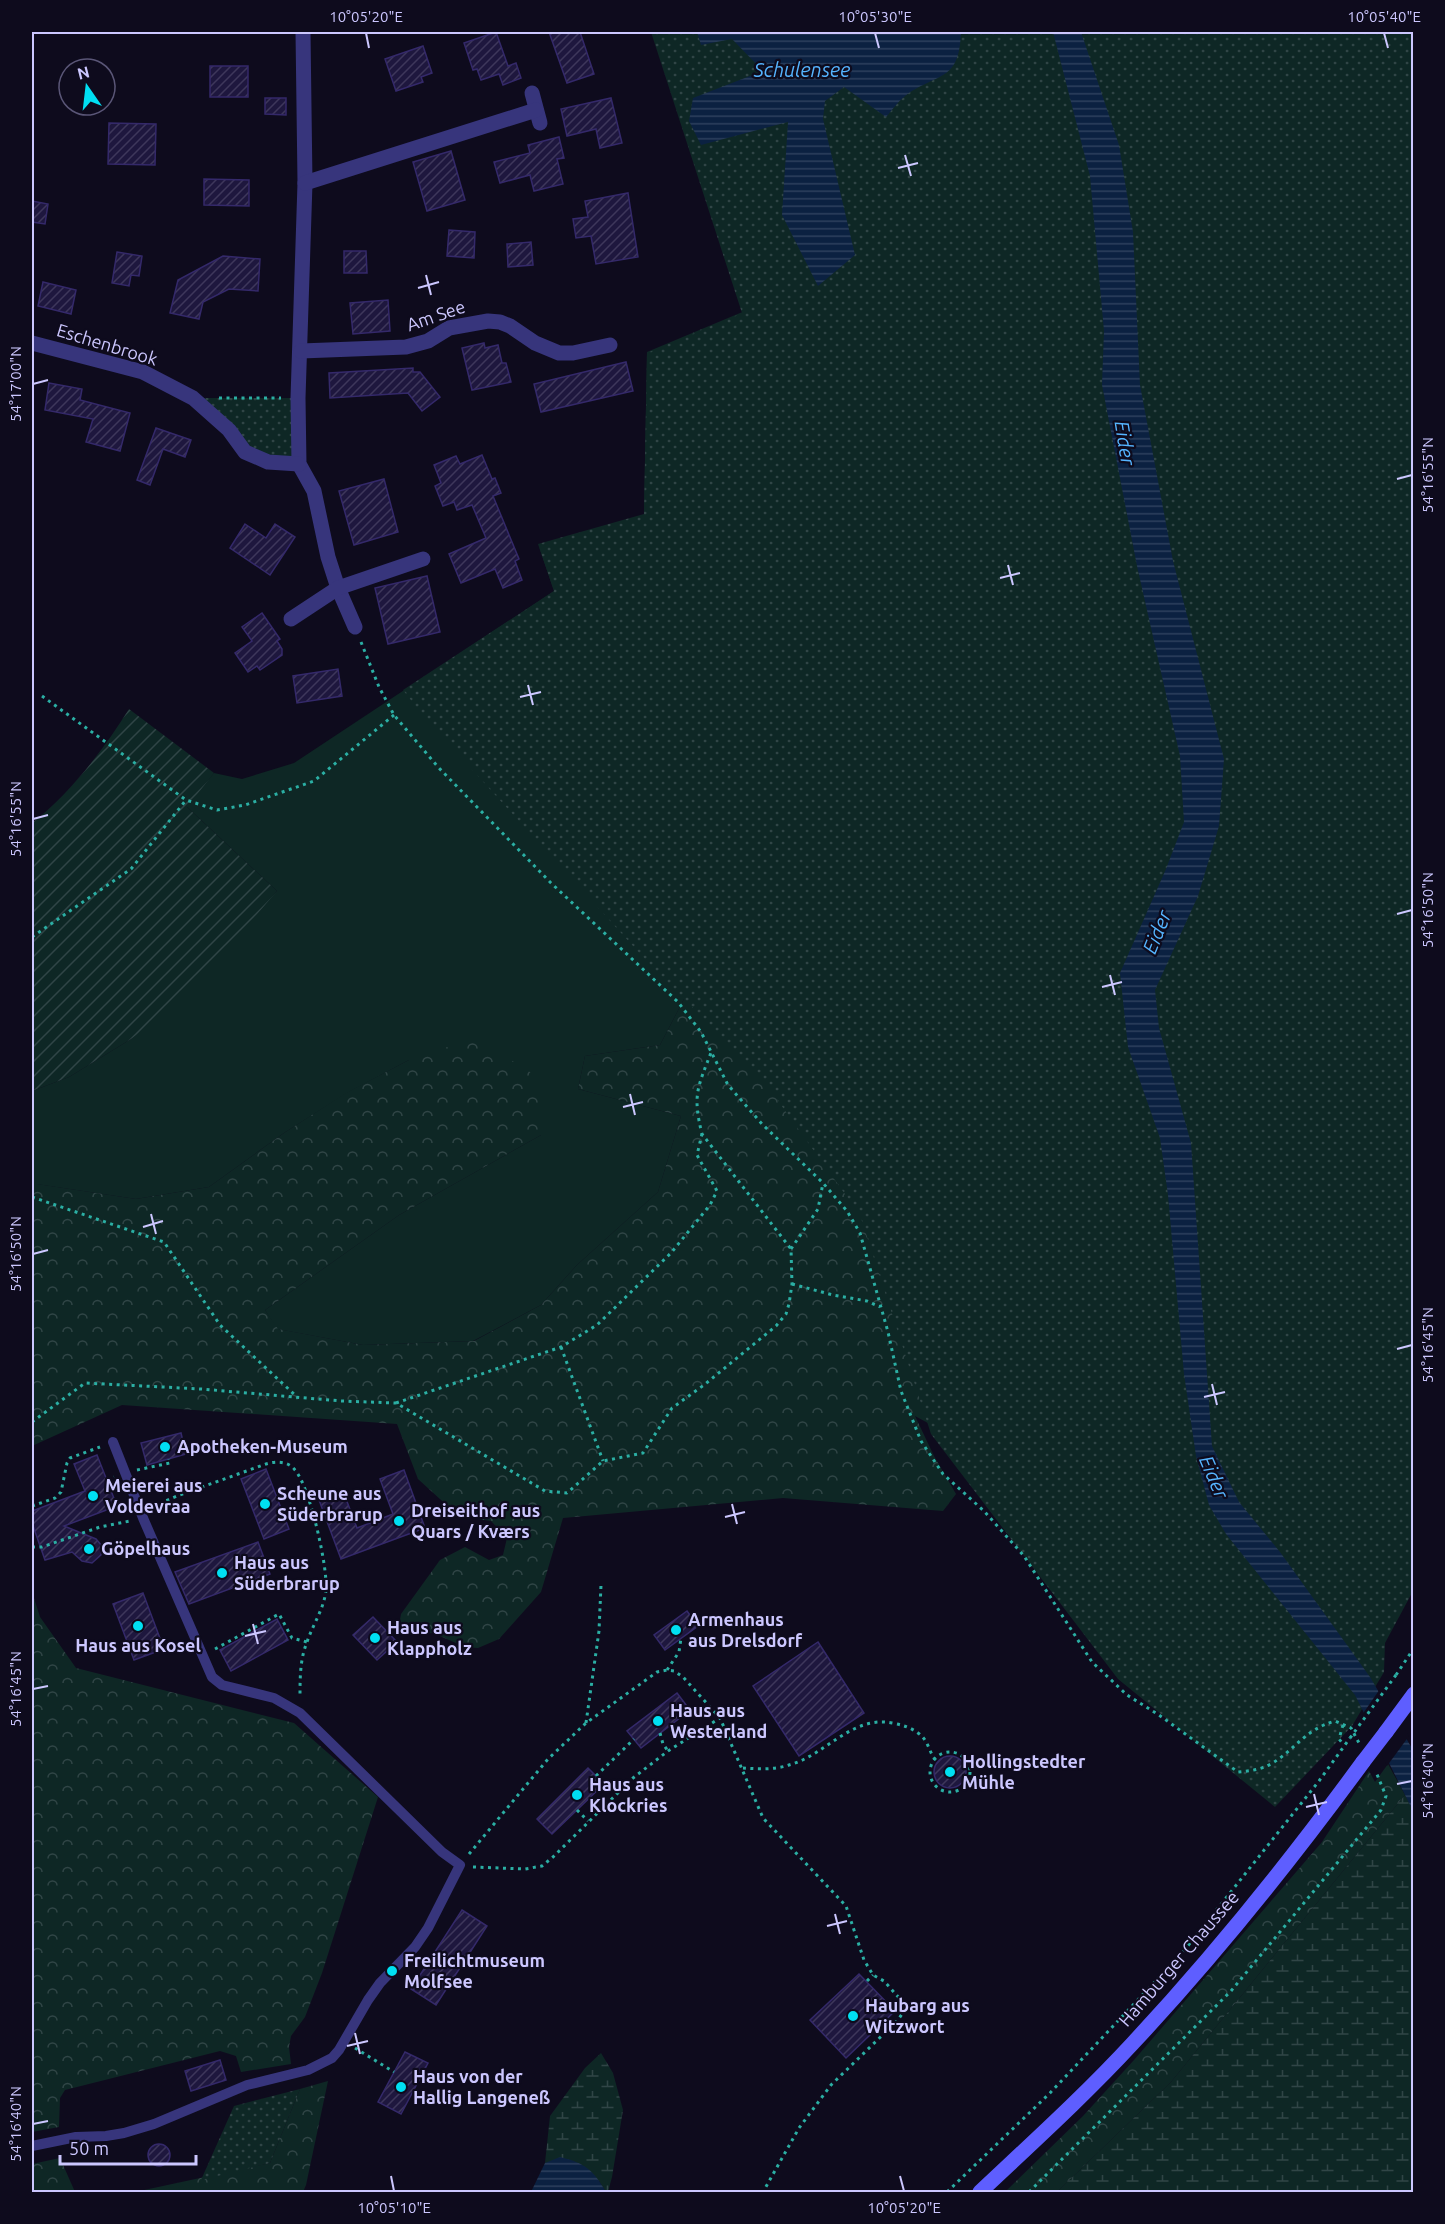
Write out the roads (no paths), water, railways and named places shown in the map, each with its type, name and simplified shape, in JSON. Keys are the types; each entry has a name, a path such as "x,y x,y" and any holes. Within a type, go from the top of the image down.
{"main road":[{"name":"Hamburger Chaussee","path":"980,2193 1133,2043 1203,1964 1306,1839 1411,1697"}],"street":[{"path":"303,32 305,183 298,398 299,464 314,491 328,557 338,588 355,627"},
{"path":"305,183 538,117 532,93"},
{"name":"Am See","path":"300,351 406,347 428,341 449,328 488,321 500,321 535,343 559,353 573,353 610,345"},
{"name":"Eschenbrook","path":"32,343 143,372 193,398 229,430 245,452 268,462 299,464"},
{"path":"291,619 338,588 423,559"}],"lane":[{"path":"32,2146 76,2138 115,2135 154,2124 247,2085 308,2070 332,2058 380,1983 416,1947 460,1865 442,1852 300,1713 274,1698 240,1691 212,1677 143,1518 113,1442"}],"water":[{"name":"Schulensee","path":"697,32 961,32 957,59 947,73 906,95 886,117 844,87 825,101 823,119 855,255 818,286 782,215 788,122 701,145 689,121 693,98 763,71 732,39 701,45"},
{"name":"Eider","path":"1053,32 1081,32 1119,145 1133,232 1140,385 1173,561 1224,759 1219,826 1198,896 1155,990 1159,1028 1191,1143 1212,1446 1239,1502 1280,1552 1370,1677 1413,1750 1413,1811 1355,1695 1226,1534 1209,1505 1196,1456 1184,1374 1168,1195 1160,1138 1128,1047 1120,973 1184,822 1180,756 1137,566 1102,385 1104,331 1090,176"},
{"path":"560,2157 588,2168 606,2192 531,2192 545,2163"}],"place":[{"name":"Apotheken-Museum","path":"165,1447"},
{"name":"Meierei aus Voldevraa","path":"93,1496"},
{"name":"Scheune aus Süderbrarup","path":"265,1504"},
{"name":"Dreiseithof aus Quars / Kværs","path":"399,1521"},
{"name":"Göpelhaus","path":"89,1549"},
{"name":"Haus aus Süderbrarup","path":"222,1573"},
{"name":"Haus aus Kosel","path":"138,1626"},
{"name":"Armenhaus aus Drelsdorf","path":"676,1630"},
{"name":"Haus aus Klappholz","path":"375,1638"},
{"name":"Haus aus Westerland","path":"658,1721"},
{"name":"Hollingstedter Mühle","path":"950,1772"},
{"name":"Haus aus Klockries","path":"577,1795"},
{"name":"Freilichtmuseum Molfsee","path":"392,1971"},
{"name":"Haubarg aus Witzwort","path":"853,2016"},
{"name":"Haus von der Hallig Langeneß","path":"401,2087"}]}
